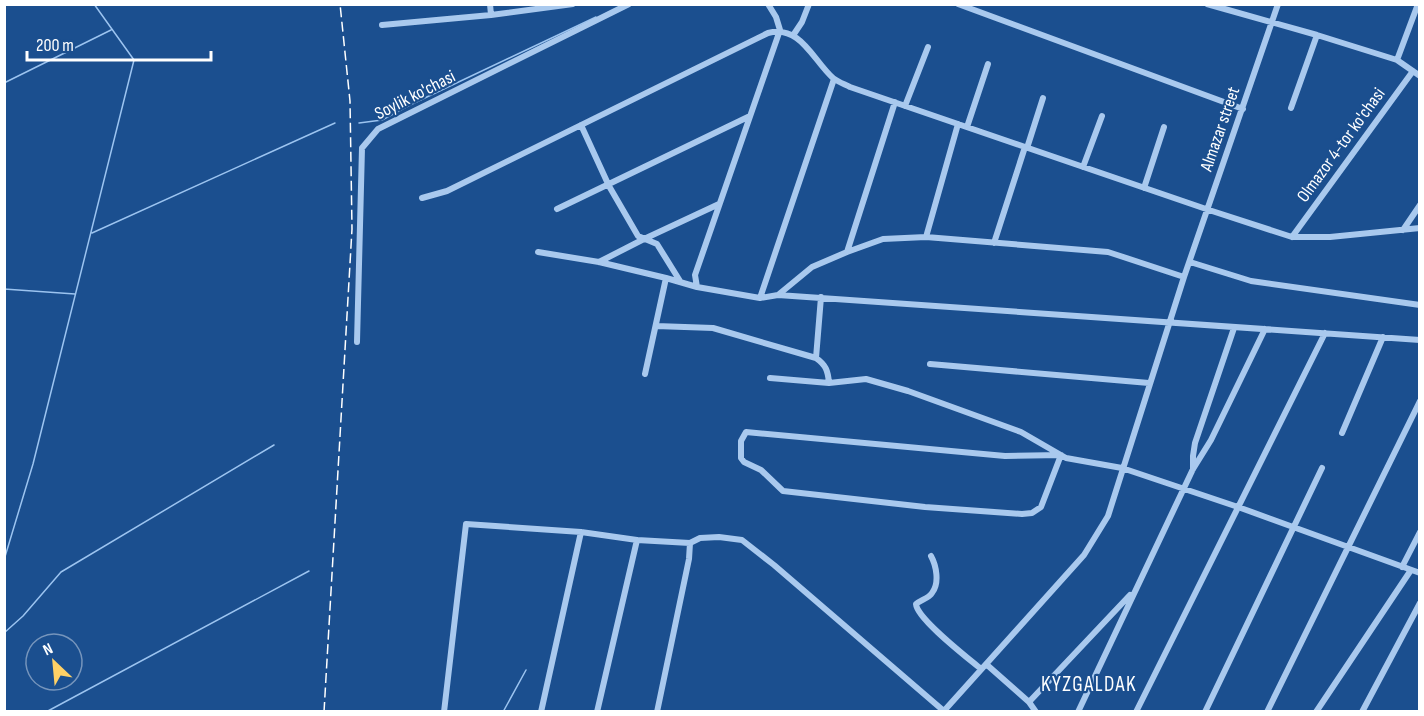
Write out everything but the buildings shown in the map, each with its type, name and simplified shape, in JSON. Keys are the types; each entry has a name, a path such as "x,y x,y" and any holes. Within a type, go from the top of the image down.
{"street":[{"path":"490,4 491,15"},
{"path":"382,25 491,15 573,4"},
{"path":"697,287 695,275 780,30 776,17 768,4"},
{"path":"794,34 809,4"},
{"path":"958,4 1243,109"},
{"path":"1207,4 1397,60 1419,76"},
{"name":"Almazar street","path":"944,711 1084,555 1108,516 1168,323 1209,210 1278,4"},
{"path":"1397,60 1418,4"},
{"name":"Soylik ko'chasi","path":"357,342 362,148 378,129 627,5"},
{"path":"422,198 447,191 768,33 780,30 794,34 834,79 850,87 1292,237 1330,237 1419,228"},
{"path":"1291,108 1317,35"},
{"path":"905,106 928,47"},
{"path":"967,127 988,64"},
{"name":"Olmazor 4-tor ko'chasi","path":"1292,237 1413,71"},
{"path":"760,298 834,79"},
{"path":"994,243 1043,98"},
{"path":"847,252 895,102"},
{"path":"557,209 609,186 750,116"},
{"path":"1083,167 1102,116"},
{"path":"926,237 958,124"},
{"path":"581,125 609,186 638,236 657,244 680,281"},
{"path":"1144,188 1164,127"},
{"path":"599,262 644,238 720,204"},
{"path":"1402,230 1419,205"},
{"path":"778,295 812,267 847,252 883,239 926,237 1108,252 1184,277"},
{"path":"538,252 599,262 697,287 760,298 778,295 821,297 1419,340"},
{"path":"1190,262 1251,281 1419,305"},
{"path":"645,374 666,278"},
{"path":"816,358 821,297"},
{"path":"656,326 713,328 816,358 824,364 829,383"},
{"path":"1193,469 1195,443 1234,327"},
{"path":"1078,711 1193,469 1210,440 1265,329"},
{"path":"1136,711 1325,333"},
{"path":"1342,432 1383,337"},
{"path":"930,364 1149,383"},
{"path":"770,378 829,383 866,379 908,391 1022,432 1066,458 1122,468 1238,507 1419,573"},
{"path":"1267,711 1419,401"},
{"path":"746,432 752,432 1005,456 1061,455 1041,507 1032,513 1022,514 925,507 783,491 761,470 744,462 740,449 746,432"},
{"path":"1205,711 1322,468"},
{"path":"444,711 466,524 581,532 637,540 690,543 700,538 719,537 742,540 944,711"},
{"path":"541,711 581,532"},
{"path":"1402,567 1419,532"},
{"path":"597,711 637,540"},
{"path":"657,711 689,559 690,543"},
{"path":"931,556 935,562 936,572 934,589 931,595 918,602 917,610 935,629 1029,702 1036,711"},
{"path":"1316,711 1411,570"},
{"path":"1029,702 1135,591"},
{"path":"1362,711 1419,603"}],"waterway":[{"path":"4,560 33,464 134,60 94,4"},
{"path":"359,123 382,120 596,17"},
{"path":"4,83 111,30"},
{"path":"92,233 335,123"},
{"path":"4,289 75,294"},
{"path":"4,633 23,616 61,572 274,445"},
{"path":"46,712 309,571"},
{"path":"503,712 526,670"}],"railway":[{"path":"324,712 352,229 350,101 340,4"}],"district":[{"name":"KYZGALDAK","path":"1089,684"}]}
